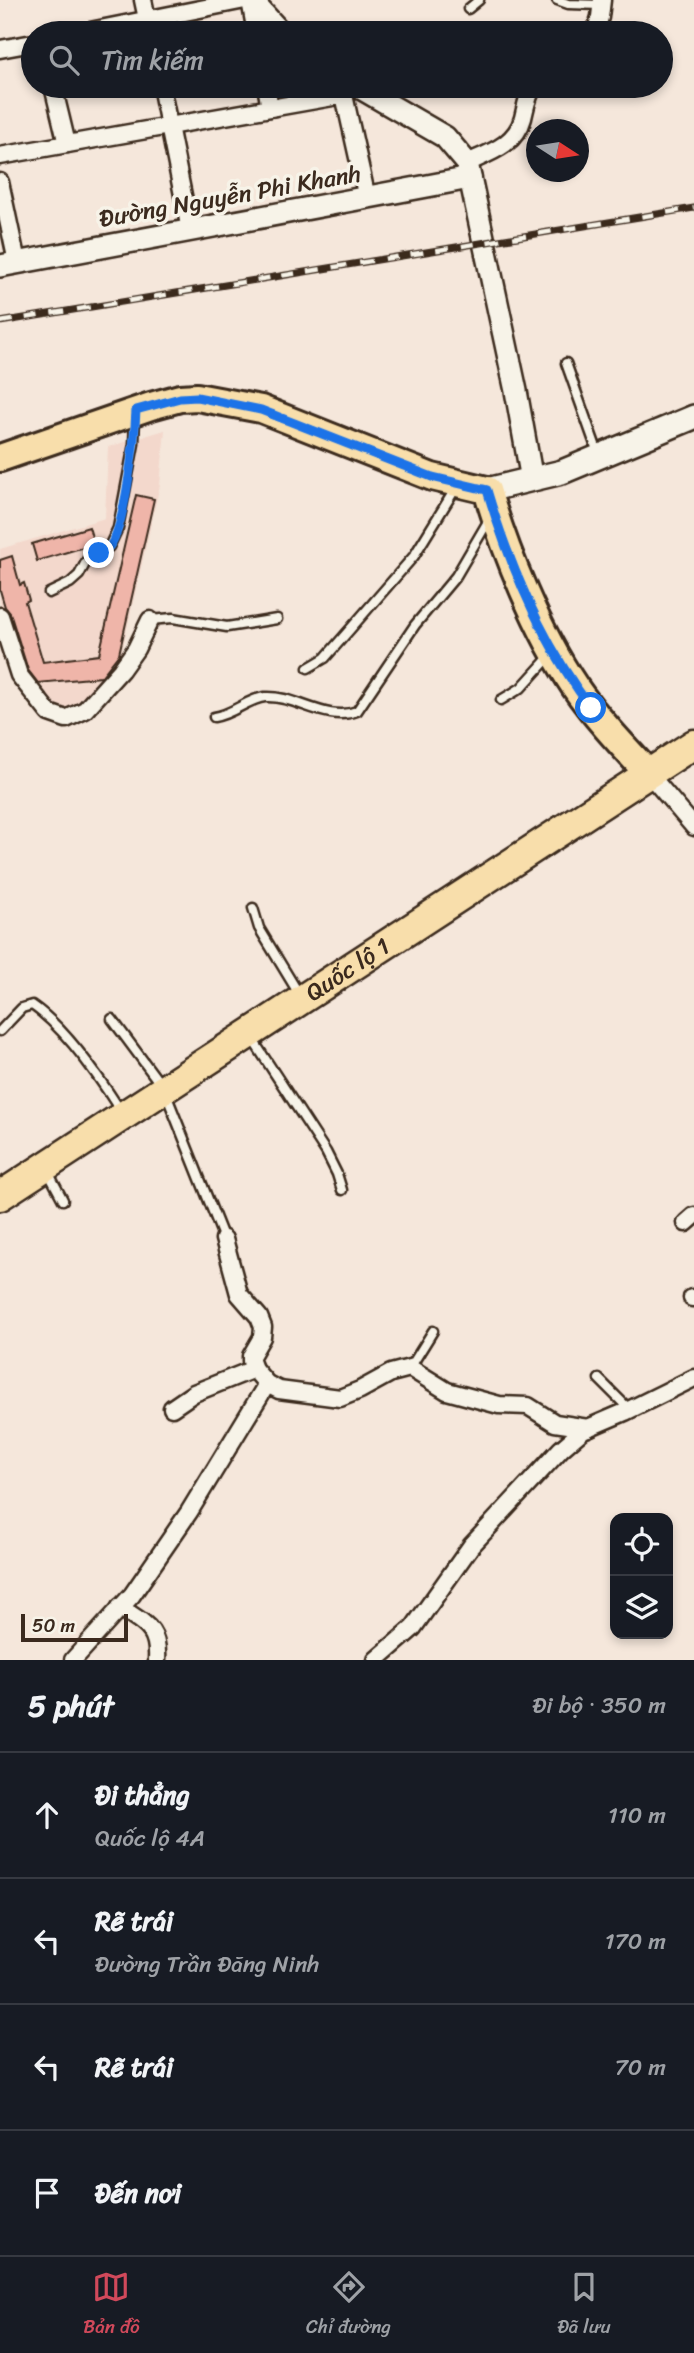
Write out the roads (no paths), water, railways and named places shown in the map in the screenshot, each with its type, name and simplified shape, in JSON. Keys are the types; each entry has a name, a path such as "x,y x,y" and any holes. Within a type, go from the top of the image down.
{"highway":[{"name":"Quốc lộ 1","path":"0,1196 694,744"}],"main road":[{"path":"0,458 136,410 180,398 197,397 261,410 432,477 458,484 490,502 502,540 553,652 606,728 649,774"},
{"path":"490,502 532,481 562,472 694,418"}],"street":[{"path":"143,0 147,21"},
{"path":"166,21 244,0"},
{"path":"250,0 254,21"},
{"path":"250,0 270,21"},
{"path":"599,21 602,3"},
{"path":"0,49 21,45"},
{"path":"56,98 67,144"},
{"path":"164,98 190,230"},
{"path":"268,98 270,108"},
{"path":"0,156 327,98"},
{"path":"345,98 367,198"},
{"path":"377,98 444,137 468,171 516,391 532,481"},
{"path":"468,171 497,151 520,127 528,98"},
{"name":"Đường Nguyễn Phi Khanh","path":"8,264 367,198 468,171"},
{"path":"0,182 8,264"},
{"path":"0,616 19,675 49,713 66,719 85,710 121,670 136,649 150,620"},
{"path":"649,774 694,827"},
{"path":"224,1239 239,1294 259,1317 263,1327 262,1337 251,1356 254,1369 267,1384 279,1390 340,1398 391,1373 410,1368 447,1391 499,1405 528,1406 555,1423 588,1428"},
{"path":"172,1408 194,1393 254,1369"},
{"path":"376,1660 413,1628 480,1537 561,1449 588,1428 694,1377"},
{"path":"73,1660 132,1595 189,1512 267,1384"},
{"path":"120,1607 152,1631 158,1642 157,1660"}],"lane":[{"path":"468,9 480,0"},
{"path":"557,0 568,4 602,3"},
{"path":"566,363 599,456"},
{"path":"49,593 70,583 79,575 87,560 109,547 118,528 134,444 136,410"},
{"path":"308,668 325,658 414,556 458,484"},
{"path":"214,716 231,713 266,697 331,713 347,715 356,711 415,625 456,576 490,502"},
{"path":"150,620 173,618 227,627 277,619"},
{"path":"501,700 521,688 553,652"},
{"path":"253,908 259,928 303,999"},
{"path":"0,1031 22,1008 32,1005 48,1016 107,1090 123,1116"},
{"path":"112,1019 164,1089 224,1239"},
{"path":"249,1034 326,1152 342,1190"},
{"path":"45,1167 62,1200"},
{"path":"410,1368 433,1331"},
{"path":"598,1379 630,1410"}],"railway":[{"path":"0,322 694,208"}]}
